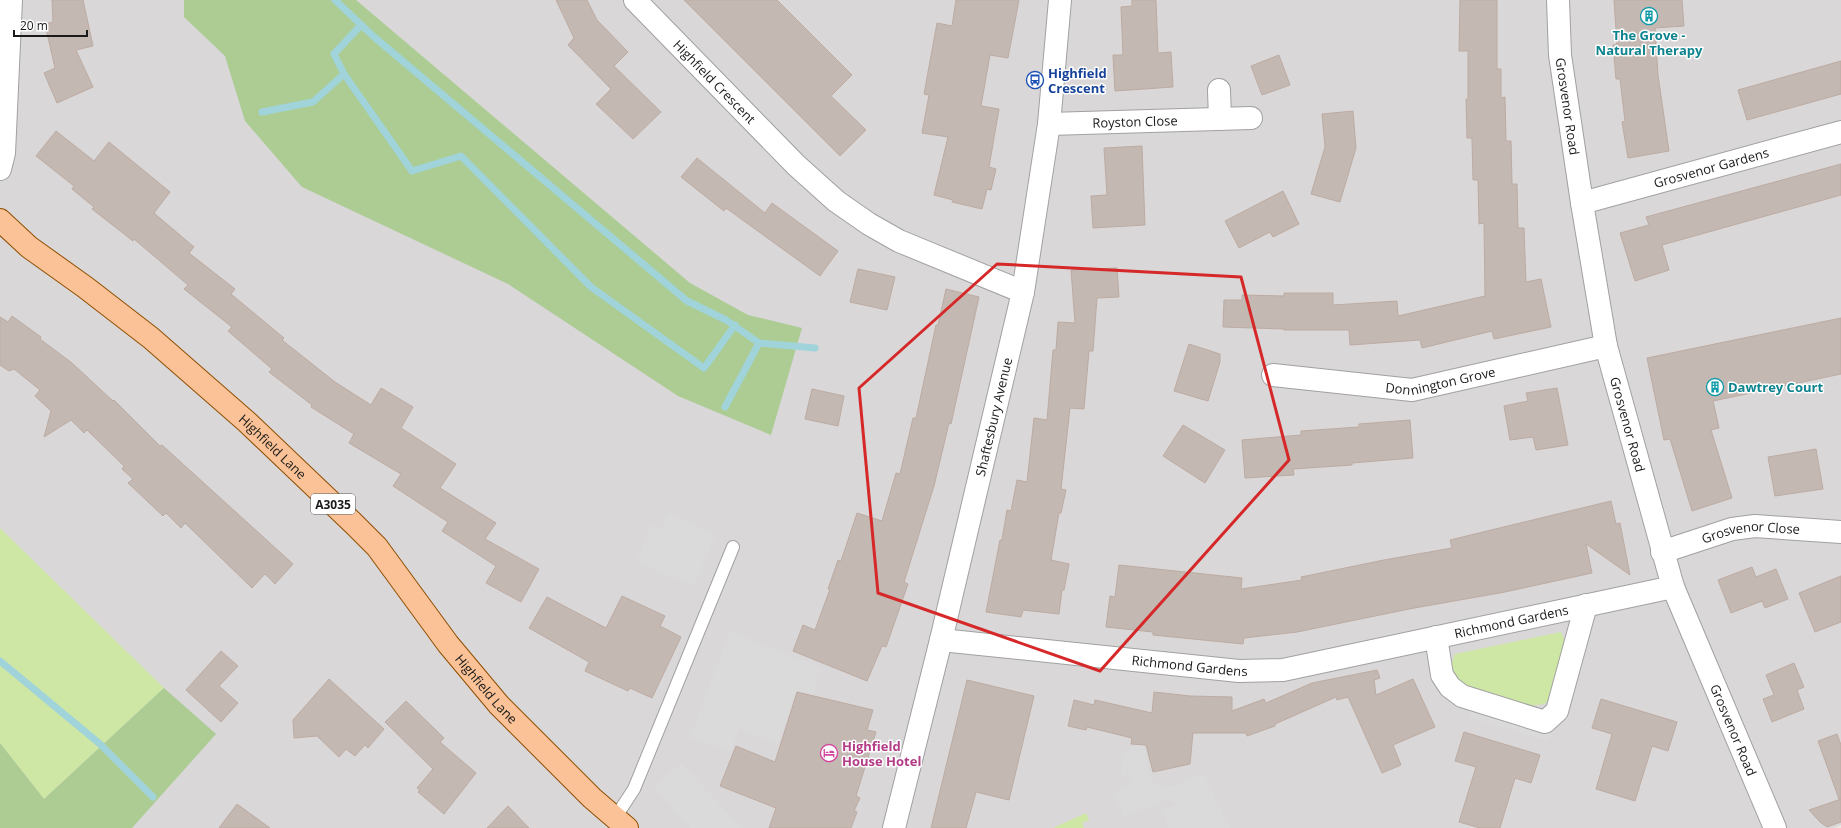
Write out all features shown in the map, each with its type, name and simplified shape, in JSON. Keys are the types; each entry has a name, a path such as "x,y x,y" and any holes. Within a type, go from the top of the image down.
{"main road":[{"name":"Highfield Lane","path":"0,220 29,247 151,338 247,422 354,523 381,552 430,620 499,705 581,787 621,823"}],"street":[{"path":"0,169 4,153 11,0"},
{"name":"Highfield Crescent","path":"635,0 796,165 836,201 869,224 899,241 1023,292"},
{"name":"Shaftesbury Avenue","path":"894,828 941,640 1023,292 1049,124 1060,0"},
{"name":"Grosvenor Road","path":"1558,0 1560,55 1582,203 1606,346 1662,552 1673,587 1775,828"},
{"path":"1219,90 1220,119"},
{"name":"Royston Close","path":"1049,124 1251,118"},
{"name":"Grosvenor Gardens","path":"1582,203 1841,132"},
{"name":"Donnington Grove","path":"1273,375 1412,390 1606,346"},
{"name":"Grosvenor Close","path":"1662,552 1732,529 1755,526 1841,532"},
{"name":"Richmond Gardens","path":"941,640 1239,671 1282,670 1673,587"},
{"name":"Richmond Gardens","path":"1436,638 1442,675 1450,687 1462,696 1545,722 1557,711 1586,605"}],"lane":[{"path":"621,823 733,547"}],"highlighted area":[{"path":"997,264 1241,277 1289,460 1100,671 878,593 859,388"}],"shaded area":[{"path":"0,0 1841,0 1841,825 1834,828 0,828"},
{"path":"668,513 716,534 694,587 636,561 651,525 661,529"},
{"path":"730,631 822,668 813,696 797,693 778,744 739,729 731,752 690,737"},
{"path":"1472,704 1553,729 1549,741 1469,717"},
{"path":"1134,745 1145,745 1148,771 1152,780 1161,787 1170,787 1204,773 1230,828 1169,828 1161,810 1176,805 1172,798 1124,817 1113,792 1132,784 1128,774 1120,777 1125,751"},
{"path":"681,763 743,828 690,828 653,787"}],"green space":[{"path":"184,0 356,0 690,283 748,315 802,328 771,435 678,396 508,284 302,187 245,121 225,56 184,17"},
{"path":"0,528 164,688 44,799 0,743"},
{"path":"1561,632 1566,643 1548,701 1544,704 1529,706 1465,685 1454,676 1452,672 1452,663 1455,654"},
{"path":"164,688 216,734 132,828 0,828 0,743 44,799"},
{"path":"1086,813 1089,820 1082,823 1084,828 1053,828"}],"building":[{"path":"52,0 83,0 93,46 76,50 93,87 57,103 44,73 55,68 45,24 53,22"},
{"path":"556,0 587,0 597,20 628,52 614,66 661,112 633,139 596,104 611,89 568,45 574,38"},
{"path":"684,0 777,0 852,75 831,96 866,130 840,156"},
{"path":"956,0 1019,0 1008,58 990,55 981,106 999,109 989,167 996,169 991,190 987,189 982,209 952,202 953,200 934,195 948,137 922,133 929,95 924,94 937,23 952,26"},
{"path":"1132,0 1156,0 1158,53 1171,52 1173,87 1115,91 1113,55 1123,55 1121,7 1132,6"},
{"path":"1460,0 1497,0 1497,69 1501,69 1501,98 1505,97 1506,141 1511,141 1512,184 1517,184 1518,228 1524,228 1526,282 1541,279 1551,327 1494,339 1492,331 1422,348 1420,340 1350,345 1349,330 1284,330 1223,327 1224,300 1242,300 1242,295 1284,296 1284,293 1333,293 1333,305 1397,301 1398,316 1485,296 1484,223 1479,224 1478,180 1473,180 1472,138 1467,138 1466,99 1468,99 1468,51 1459,51"},
{"path":"1614,0 1682,0 1684,26 1655,28 1658,75 1669,151 1628,158 1622,122 1625,121 1620,79 1616,79 1613,45 1617,44"},
{"path":"1279,55 1290,85 1262,95 1251,66"},
{"path":"1841,61 1841,94 1747,120 1738,90"},
{"path":"1353,111 1356,148 1340,202 1311,194 1325,147 1322,114"},
{"path":"56,131 94,161 109,142 170,192 154,213 194,247 189,253 235,289 231,294 284,338 282,340 335,382 371,405 381,388 413,407 401,428 456,464 440,488 496,523 485,539 539,569 521,602 486,583 496,566 442,531 448,522 393,486 401,474 349,443 354,434 311,407 312,405 269,372 272,369 228,331 232,327 184,289 188,285 134,239 133,241 92,209 94,207 72,189 74,186 36,156"},
{"path":"1142,146 1145,225 1093,228 1091,196 1107,195 1104,148"},
{"path":"697,158 765,213 772,203 838,251 820,276 726,208 724,211 681,177"},
{"path":"1841,164 1841,195 1662,245 1669,270 1635,281 1620,233 1649,225 1646,217"},
{"path":"1283,191 1299,224 1273,237 1270,232 1239,248 1225,221"},
{"path":"1117,268 1119,297 1097,298 1093,351 1089,351 1084,409 1070,408 1061,489 1066,490 1061,513 1059,513 1051,560 1069,564 1064,590 1062,590 1059,614 1023,610 1021,617 986,612 1007,510 1011,511 1017,480 1027,482 1034,418 1047,420 1053,350 1056,350 1058,322 1075,323 1071,270"},
{"path":"858,269 895,277 887,310 850,302"},
{"path":"946,289 979,297 951,424 949,423 934,486 904,582 908,584 886,647 882,646 867,681 793,651 803,625 815,630 830,589 828,589 838,560 841,561 857,513 882,521 896,473 900,474 913,418 916,418 936,325 938,325"},
{"path":"12,316 41,337 40,339 72,363 113,401 114,400 160,446 162,445 293,564 275,584 265,574 252,588 185,523 181,528 166,513 163,516 128,483 133,479 122,469 124,466 87,430 84,433 71,420 44,437 51,411 35,396 40,390 14,369 9,371 0,365 0,317 8,322"},
{"name":"Dawtrey Court","path":"1841,318 1841,374 1713,401 1719,428 1711,430 1732,498 1692,511 1670,439 1664,440 1647,358"},
{"path":"1189,344 1220,354 1220,362 1208,401 1174,391"},
{"path":"1557,388 1568,445 1536,450 1533,437 1510,440 1504,406 1528,401 1526,393"},
{"path":"812,389 844,396 838,426 805,419"},
{"path":"1410,420 1413,458 1352,463 1352,465 1293,469 1294,475 1245,478 1242,440 1301,435 1301,431 1359,427 1359,424"},
{"path":"1183,425 1225,450 1205,483 1163,456"},
{"path":"1816,449 1823,489 1775,496 1768,457"},
{"path":"1611,501 1616,524 1620,523 1630,575 1586,544 1592,573 1505,592 1409,609 1297,632 1244,638 1243,644 1153,635 1153,632 1106,627 1110,596 1115,597 1119,565 1242,578 1241,589 1302,580 1301,577 1452,548 1450,540"},
{"path":"1752,567 1756,577 1776,569 1788,599 1765,608 1762,601 1731,613 1718,580"},
{"path":"1841,576 1841,622 1815,632 1799,593"},
{"path":"622,596 665,616 660,626 681,637 652,698 630,688 628,691 585,671 589,662 529,628 547,597 606,628"},
{"path":"221,651 238,666 219,686 238,703 221,722 186,690"},
{"path":"1794,663 1804,687 1797,690 1804,709 1772,722 1763,699 1774,695 1766,675"},
{"path":"1377,670 1380,678 1374,680 1376,695 1413,679 1435,727 1393,745 1401,765 1382,773 1348,697 1337,700 1336,697 1275,724 1275,726 1247,736 1246,733 1193,733 1190,764 1153,772 1146,745 1131,744 1132,738 1087,727 1086,730 1068,726 1074,700 1094,705 1095,700 1152,713 1154,692 1190,696 1232,697 1232,711 1264,699 1266,703 1312,683"},
{"path":"329,679 384,729 368,748 365,745 355,756 346,749 339,757 317,736 294,738 293,720"},
{"path":"967,680 1034,696 1009,800 976,792 966,828 931,828"},
{"name":"Highfield House Hotel","path":"797,692 873,710 867,730 876,732 856,796 860,798 854,811 857,812 851,828 769,828 776,808 720,786 736,746 775,762"},
{"path":"1601,699 1677,722 1668,751 1652,746 1635,801 1596,789 1612,734 1592,728"},
{"path":"406,701 444,738 440,742 476,773 444,814 418,792 420,790 417,788 433,769 385,722"},
{"path":"1464,732 1540,755 1531,783 1515,778 1500,828 1480,828 1459,822 1476,767 1455,761"},
{"path":"1837,734 1841,745 1841,798 1839,799 1818,741"},
{"path":"1841,799 1841,822 1827,827 1809,810"},
{"path":"237,804 270,828 219,828"},
{"path":"508,806 529,828 487,828"}],"waterway":[{"path":"335,0 373,36 687,301 726,320 759,343 815,348"},
{"path":"361,25 334,54 344,74 412,171 461,156 591,287 704,368 735,325"},
{"path":"262,112 313,102 344,74"},
{"path":"725,407 759,343"},
{"path":"0,661 100,744 153,797"}],"place":[{"name":"The Grove - Natural Therapy","path":"1649,16"},
{"name":"Highfield Crescent","path":"1035,80"},
{"name":"Dawtrey Court","path":"1715,387"},
{"name":"Highfield House Hotel","path":"829,753"}]}
